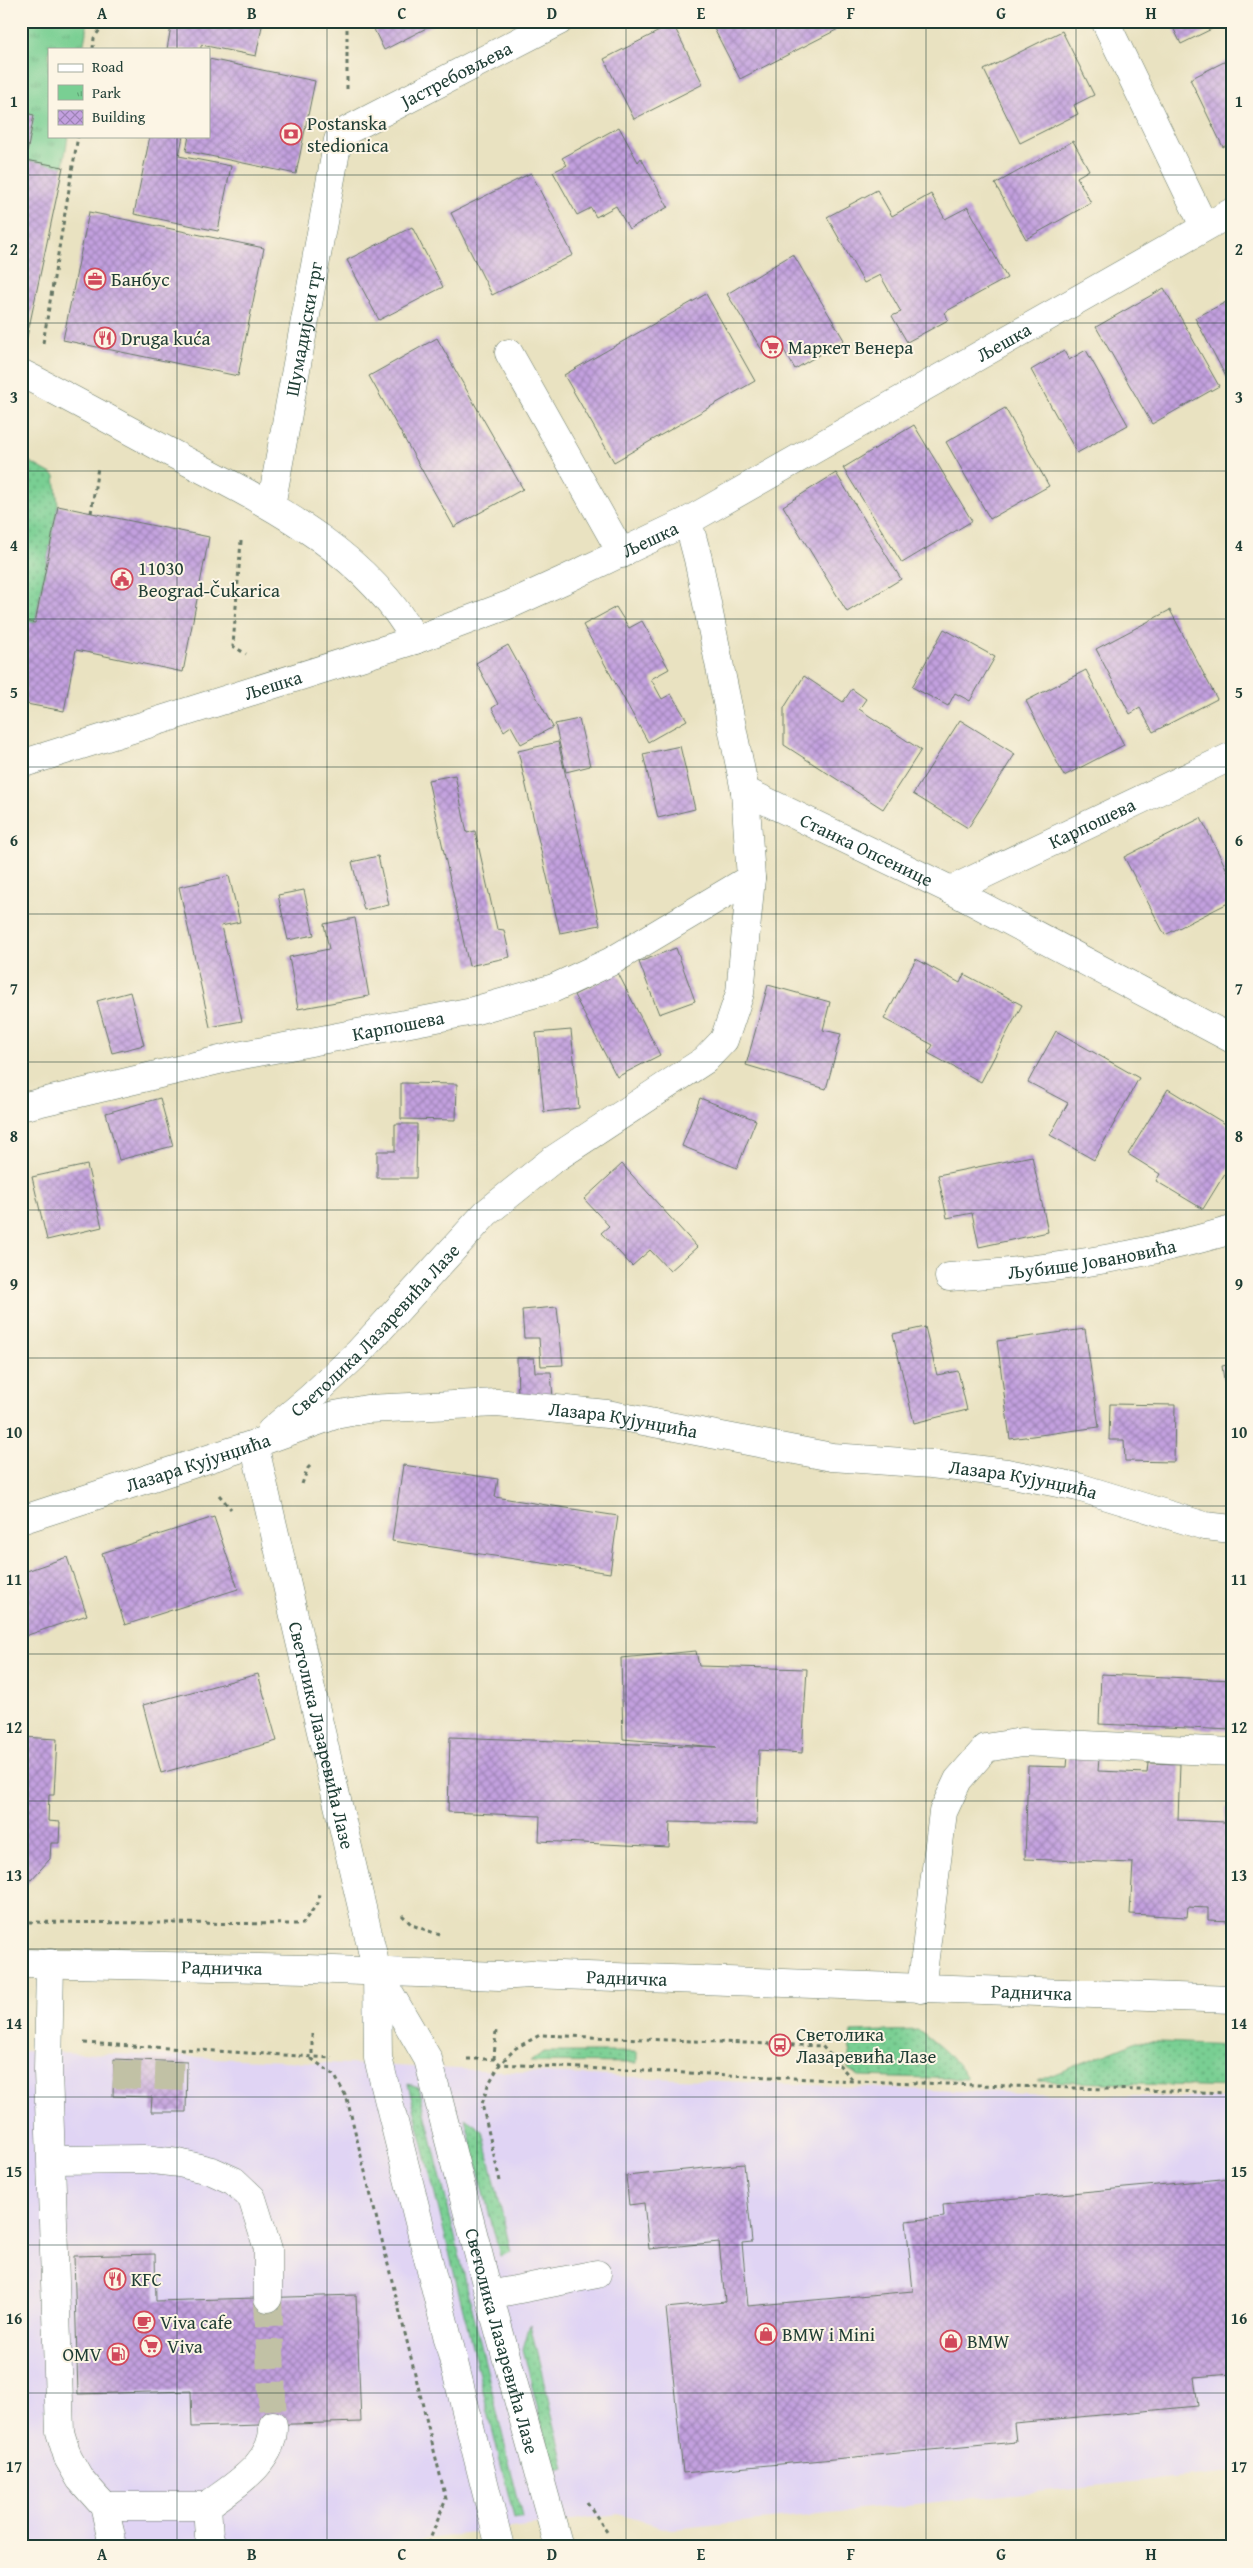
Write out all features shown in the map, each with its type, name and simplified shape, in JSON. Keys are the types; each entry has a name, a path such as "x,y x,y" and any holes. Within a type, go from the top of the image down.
{"street":[{"name":"Јастребовљева","path":"341,141 559,21"},
{"path":"1105,21 1204,226"},
{"name":"Шумадијски трг","path":"271,506 341,141"},
{"name":"Љешка","path":"21,764 414,640 512,604 622,554 688,521 1204,226 1232,212"},
{"path":"509,353 622,554"},
{"path":"29,377 271,506 328,544 358,569 402,616 414,640"},
{"path":"688,521 698,559 745,791"},
{"name":"Карпошева","path":"952,890 1232,756"},
{"name":"Светолика Лазаревића Лазе","path":"500,2547 378,2058 377,1972 254,1444 310,1398 359,1352 493,1208 551,1161 705,1060 724,1040 740,994 751,878 745,791"},
{"name":"Станка Опсенице","path":"745,791 952,890 1232,1039"},
{"name":"Карпошева","path":"21,1108 232,1057 474,1011 554,988 610,962 751,878"},
{"name":"Љубише Јовановића","path":"949,1277 1025,1272 1090,1264 1175,1246 1232,1230"},
{"name":"Лазара Кујунџића","path":"21,1520 254,1444 335,1415 367,1409 497,1403 558,1408 652,1422 832,1458 931,1464 1007,1473 1078,1487 1205,1526 1232,1529"},
{"path":"920,1989 943,1812 958,1780 986,1748 1022,1742 1232,1752"},
{"name":"Радничка","path":"21,1963 499,1976 531,1974 1232,1999"},
{"path":"50,1963 48,2071 60,2432 68,2458 80,2479 104,2506 111,2534 110,2547"},
{"name":"Светолика Лазаревића Лазе","path":"377,1972 428,2059 489,2295 559,2547"},
{"path":"52,2160 144,2160 179,2163 212,2170 234,2181 252,2198 268,2249 268,2298"},
{"path":"489,2295 597,2274"},
{"path":"104,2506 207,2506 244,2478 263,2459 273,2433 273,2425"},
{"path":"207,2506 209,2536 213,2547"}],"path":[{"path":"92,48 94,38 106,21"},
{"path":"341,141 347,21"},
{"path":"29,377 78,138"},
{"path":"91,513 98,467"},
{"path":"241,541 233,646 252,657"},
{"path":"299,1493 308,1468 314,1462"},
{"path":"212,1494 219,1495 232,1512"},
{"path":"21,1922 302,1924 318,1903 319,1887"},
{"path":"400,1912 412,1925 445,1937"},
{"path":"494,2059 496,2030"},
{"path":"312,2034 312,2059"},
{"path":"500,2064 516,2048 540,2036 822,2046 854,2080"},
{"path":"50,2040 312,2059 332,2058"},
{"path":"312,2059 335,2076 347,2099 446,2499 427,2547"},
{"path":"467,2059 494,2059 500,2064 854,2080 1232,2093"}],"shaded area":[{"path":"21,2051 173,2056 897,2089 1232,2099 1232,2472 671,2529 618,2514 419,2540 411,2547 21,2547"}],"green space":[{"path":"21,21 88,21 83,48 48,48 48,138 68,138 63,167 21,159"},
{"path":"21,457 55,476 58,506 35,623 21,621"},
{"path":"919,2030 952,2058 967,2079 859,2076 848,2069 851,2032"},
{"path":"1137,2041 1232,2045 1232,2087 1037,2081"},
{"path":"543,2052 637,2052 637,2063 530,2062"},
{"path":"408,2084 419,2087 522,2516 514,2518"},
{"path":"465,2118 483,2131 511,2252 500,2256"},
{"path":"530,2324 565,2468 553,2471 523,2349"}],"building":[{"path":"172,21 263,21 256,56 201,45 201,48 167,48"},
{"path":"370,21 440,21 384,50"},
{"path":"710,21 854,21 740,79"},
{"path":"1170,21 1228,21 1181,44"},
{"path":"673,24 703,84 634,119 604,59"},
{"path":"1062,31 1094,95 1074,105 1078,114 1020,143 984,70"},
{"path":"1232,58 1232,142 1223,147 1190,79"},
{"path":"210,59 315,81 296,174 186,151 189,138 210,138"},
{"path":"21,112 34,115 27,153 21,152"},
{"path":"619,127 638,162 641,158 668,207 629,229 616,206 596,217 591,208 577,215 553,172 567,165 562,158"},
{"path":"150,138 183,138 179,156 231,166 218,231 134,214"},
{"path":"1073,141 1089,170 1077,177 1091,203 1026,239 995,184"},
{"path":"21,159 63,167 25,346 21,345"},
{"path":"531,173 573,255 492,295 451,213"},
{"path":"877,190 892,216 931,194 945,219 968,207 1007,278 945,312 948,320 907,342 892,316 901,312 880,275 864,283 827,217"},
{"path":"89,212 264,248 238,376 63,340"},
{"path":"412,227 443,287 379,320 347,260"},
{"path":"793,254 844,340 795,369 778,340 762,350 727,294"},
{"path":"1164,288 1219,386 1152,424 1096,327"},
{"path":"706,294 755,381 614,462 564,375"},
{"path":"1232,299 1232,388 1195,318"},
{"path":"437,338 523,489 454,527 369,376"},
{"path":"1086,350 1128,425 1077,453 1031,370 1064,351 1069,360"},
{"path":"1005,408 1049,486 990,519 946,442"},
{"path":"914,425 972,521 902,563 843,468"},
{"path":"836,473 901,579 847,612 783,506"},
{"name":"11030 Beograd-Čukarica","path":"58,506 209,537 183,672 76,650 64,711 21,703 21,621 35,623"},
{"path":"616,607 629,628 642,621 669,669 651,679 662,699 671,694 687,720 648,742 583,625"},
{"path":"1170,610 1217,699 1153,732 1140,708 1130,714 1096,649"},
{"path":"944,629 995,657 970,701 955,693 948,706 912,687"},
{"path":"508,645 553,727 521,744 511,726 504,731 492,708 498,704 476,663"},
{"path":"1086,670 1124,745 1064,776 1026,701"},
{"path":"804,676 843,702 852,689 866,699 859,709 921,750 883,809 784,745 784,708"},
{"path":"579,719 590,766 566,772 555,724"},
{"path":"960,720 1015,754 968,828 913,794"},
{"path":"558,742 600,925 560,933 518,751"},
{"path":"680,746 695,809 658,818 643,754"},
{"path":"455,775 467,833 475,831 497,929 504,930 510,957 469,966 428,780"},
{"path":"1201,818 1232,880 1232,901 1165,935 1124,857"},
{"path":"378,856 389,905 364,910 352,862"},
{"path":"229,876 240,922 221,926 242,1021 210,1027 179,887"},
{"path":"304,890 314,935 288,940 278,895"},
{"path":"355,918 369,996 298,1009 289,957 329,949 324,924"},
{"path":"676,948 695,1001 659,1014 639,962"},
{"path":"916,959 960,983 964,974 1022,1005 981,1082 928,1053 933,1045 884,1019"},
{"path":"618,973 660,1055 617,1077 574,995"},
{"path":"768,985 830,1002 823,1030 841,1034 826,1089 746,1065"},
{"path":"130,992 144,1045 112,1053 97,1001"},
{"path":"571,1030 579,1108 544,1112 536,1033"},
{"path":"1056,1031 1139,1078 1094,1160 1050,1135 1068,1103 1028,1082"},
{"path":"401,1083 457,1084 456,1120 401,1119"},
{"path":"1168,1089 1232,1128 1232,1162 1203,1209 1156,1181 1160,1174 1128,1154"},
{"path":"160,1098 173,1146 119,1160 106,1113"},
{"path":"700,1098 756,1120 737,1168 682,1146"},
{"path":"395,1124 417,1124 416,1178 377,1178 377,1151 395,1151"},
{"path":"1032,1156 1048,1232 979,1247 972,1213 947,1218 938,1175"},
{"path":"622,1164 697,1247 670,1271 650,1250 632,1266 601,1233 609,1226 584,1199"},
{"path":"87,1165 102,1227 47,1240 32,1177"},
{"path":"557,1307 563,1365 541,1366 539,1338 524,1338 522,1310"},
{"path":"925,1327 937,1375 958,1371 967,1410 914,1423 893,1334"},
{"path":"1085,1329 1099,1427 1010,1439 997,1341"},
{"path":"517,1358 534,1358 535,1372 551,1372 553,1398 518,1399"},
{"path":"1232,1364 1232,1427 1231,1427 1222,1366"},
{"path":"1110,1404 1175,1405 1174,1462 1125,1461 1124,1440 1109,1440"},
{"path":"403,1465 498,1479 495,1497 618,1516 610,1573 392,1541"},
{"path":"214,1517 238,1589 125,1625 102,1553"},
{"path":"67,1557 87,1615 22,1637 21,1573"},
{"path":"696,1651 699,1666 807,1669 802,1753 759,1750 757,1824 670,1822 669,1847 539,1841 540,1816 448,1812 450,1737 717,1747 623,1739 621,1658"},
{"path":"258,1674 277,1741 161,1773 143,1705"},
{"path":"1101,1674 1232,1680 1232,1730 1099,1724"},
{"path":"21,1737 57,1739 54,1795 49,1795 48,1821 60,1822 59,1843 51,1843 50,1859 21,1891"},
{"path":"1068,1756 1099,1758 1098,1771 1147,1773 1148,1763 1180,1764 1178,1820 1225,1822 1226,1807 1232,1807 1232,1921 1208,1920 1208,1908 1188,1907 1187,1917 1130,1914 1133,1863 1025,1859 1028,1766 1067,1767"},
{"path":"114,2059 187,2062 186,2112 151,2112 152,2097 113,2096"},
{"name":"BMW","path":"744,2164 752,2242 742,2243 748,2306 913,2291 906,2221 944,2217 943,2205 1232,2178 1232,2374 1194,2377 1198,2406 1014,2423 1016,2442 683,2473 666,2308 725,2302 719,2242 649,2249 644,2203 629,2205 626,2176"},
{"path":"155,2254 156,2301 356,2295 361,2422 192,2427 191,2391 78,2394 74,2256"}],"tunnel":[{"path":"113,2074 187,2077"},
{"path":"268,2298 273,2425"}],"place":[{"name":"Postanska stedionica","path":"291,134"},
{"name":"Банбус","path":"95,279"},
{"name":"Druga kuća","path":"105,338"},
{"name":"Маркет Венера","path":"772,347"},
{"name":"11030 Beograd-Čukarica","path":"122,579"},
{"name":"Светолика Лазаревића Лазе","path":"780,2045"},
{"name":"KFC","path":"115,2279"},
{"name":"Viva cafe","path":"144,2322"},
{"name":"BMW i Mini","path":"766,2334"},
{"name":"BMW","path":"951,2341"},
{"name":"Viva","path":"151,2346"},
{"name":"OMV","path":"118,2354"}]}
